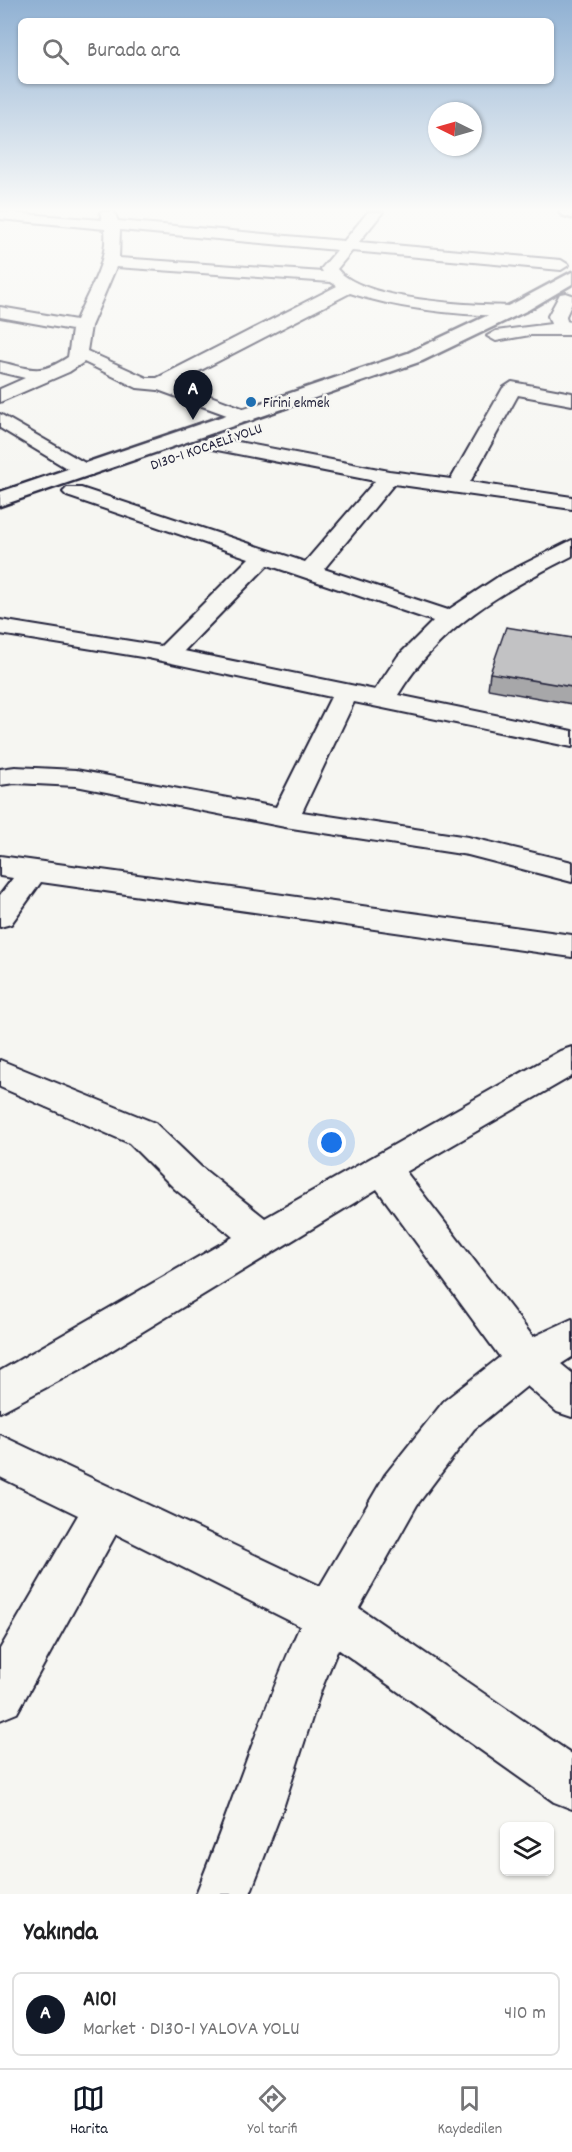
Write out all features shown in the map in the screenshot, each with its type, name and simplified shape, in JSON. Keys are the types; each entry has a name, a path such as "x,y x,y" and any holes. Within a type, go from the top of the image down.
{"highway":[{"path":"0,500 415,357 533,300"},
{"name":"D130-1 KOCAELİ YOLU","path":"0,516 398,378 496,336 544,300"}],"street":[{"path":"0,396 77,359 82,326 95,300"},
{"path":"160,384 322,300"},
{"path":"408,300 463,310 512,311"},
{"path":"562,300 557,315 559,324 571,330"},
{"path":"461,336 473,322 471,316 463,310"},
{"path":"0,312 82,326"},
{"path":"496,336 530,330 571,330"},
{"path":"78,353 144,384 160,384 246,416"},
{"path":"0,367 43,377"},
{"path":"457,488 512,388 572,399"},
{"path":"0,420 85,471"},
{"path":"212,443 389,477 572,503"},
{"path":"309,572 389,477"},
{"path":"74,492 451,619"},
{"path":"382,700 408,660 451,619 533,567 572,547"},
{"path":"166,655 263,557"},
{"path":"533,567 572,572"},
{"path":"0,627 166,655 572,739"},
{"path":"285,818 346,692"},
{"path":"0,777 15,775 76,778 285,818 468,846 572,872"},
{"path":"0,866 572,946"},
{"path":"0,917 34,870"},
{"path":"0,1393 382,1168 572,1060"},
{"path":"0,1073 142,1133 188,1178 263,1239"},
{"path":"382,1168 526,1361 572,1398"},
{"path":"223,1894 258,1805 297,1689 329,1615 401,1490 459,1415 526,1361 572,1337"},
{"path":"0,1455 329,1615 572,1784"},
{"path":"0,1696 107,1507"}],"building":[{"path":"506,627 572,638 572,687 490,673"}],"place":[{"name":"Firini ekmek","path":"251,402"},
{"name":"A101","path":"193,420"}]}
